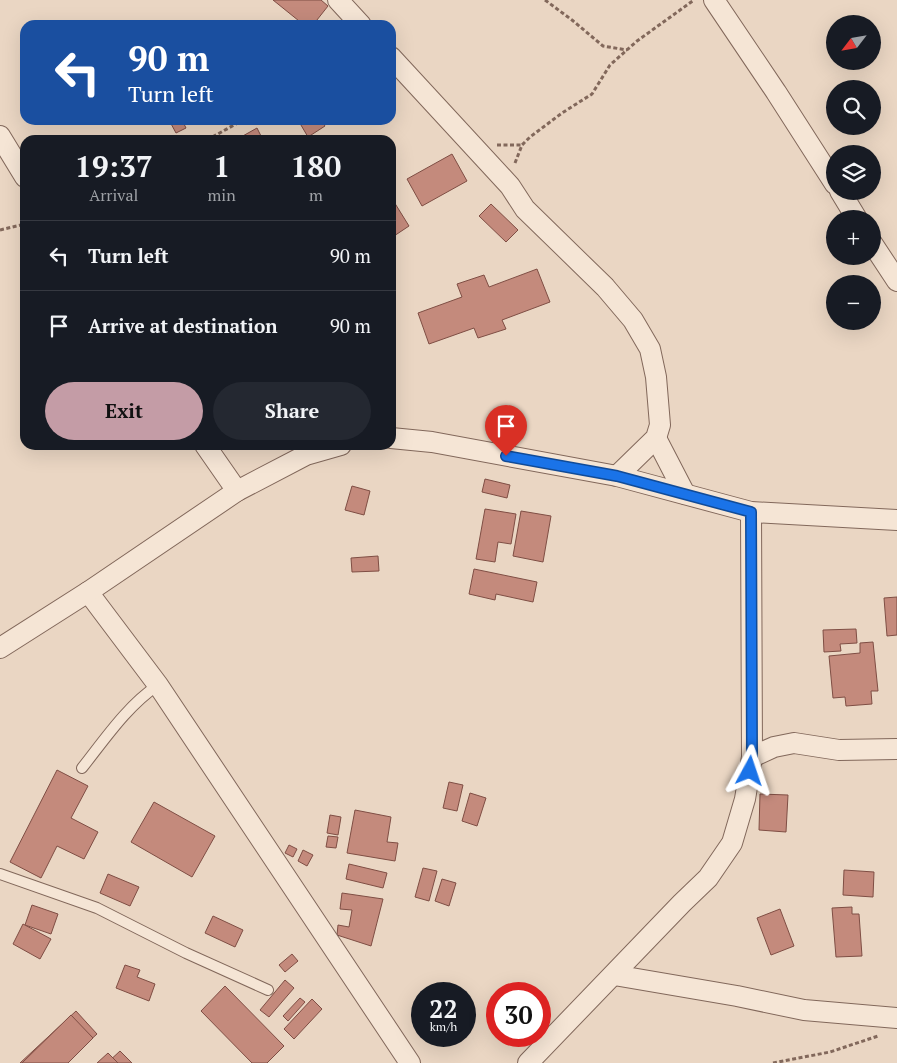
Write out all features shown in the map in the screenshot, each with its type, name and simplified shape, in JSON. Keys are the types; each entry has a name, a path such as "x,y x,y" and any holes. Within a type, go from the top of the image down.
{"street":[{"path":"338,0 356,20"},
{"path":"714,0 826,170"},
{"path":"396,63 510,186 525,209 605,287 633,320 650,349 656,377 660,425 656,438 617,476"},
{"path":"0,136 20,169"},
{"path":"881,257 897,281"},
{"path":"396,438 432,442 617,476 751,512 897,520"},
{"path":"656,438 685,494"},
{"path":"208,450 237,491"},
{"path":"0,648 88,592 237,491 306,455 324,450"},
{"path":"528,1063 708,878 732,843 745,800 752,757 751,512"},
{"path":"88,592 158,685 410,1063"},
{"path":"752,757 774,747 794,743 839,750 897,749"},
{"path":"614,975 737,996 804,1010 897,1018"}],"lane":[{"path":"82,768 129,710 145,694 158,685"},
{"path":"0,874 97,908 186,953 268,990"}],"path":[{"path":"545,0 603,46 628,50"},
{"path":"510,186 514,165 522,145 562,113 592,94 610,65 637,41 694,0"},
{"path":"216,135 234,125"},
{"path":"0,230 20,225"},
{"path":"773,1063 830,1052 883,1034"}],"building":[{"path":"273,0 321,0 328,6 317,20 298,20"},
{"path":"172,125 184,125 186,128 176,133"},
{"path":"301,125 325,126 311,135 307,135"},
{"path":"257,128 260,135 245,135"},
{"path":"452,154 467,181 422,206 407,179"},
{"path":"491,204 518,230 506,242 479,216"},
{"path":"396,205 409,226 396,235"},
{"path":"537,269 550,302 502,320 506,329 478,338 474,328 429,344 418,313 462,297 457,284 484,275 489,287"},
{"path":"485,479 510,485 507,498 482,492"},
{"path":"352,486 370,491 364,515 345,510"},
{"path":"485,509 516,514 511,544 498,542 495,562 476,559"},
{"path":"521,511 551,516 543,562 513,556"},
{"path":"378,556 379,571 352,572 351,558"},
{"path":"474,569 537,582 533,602 496,594 495,600 469,594"},
{"path":"897,597 897,635 887,636 884,598"},
{"path":"856,629 857,643 840,644 841,651 824,652 823,630"},
{"path":"873,642 878,691 871,691 872,704 846,706 845,697 833,698 829,656 860,653 860,643"},
{"path":"57,770 88,786 71,818 98,832 84,859 57,846 41,878 10,862"},
{"path":"449,782 463,785 457,811 443,808"},
{"path":"470,793 486,798 477,826 462,821"},
{"path":"760,794 788,795 786,832 759,830"},
{"path":"154,802 215,836 192,877 131,842"},
{"path":"355,810 391,817 387,842 398,843 395,861 347,853"},
{"path":"330,815 341,817 338,835 327,833"},
{"path":"328,836 338,837 336,848 326,847"},
{"path":"289,845 297,849 293,857 285,853"},
{"path":"303,850 313,855 307,866 298,861"},
{"path":"349,864 387,873 383,888 346,879"},
{"path":"423,868 437,871 429,901 415,897"},
{"path":"844,870 874,872 873,897 843,895"},
{"path":"108,874 139,887 130,906 100,893"},
{"path":"442,879 456,883 449,906 435,901"},
{"path":"342,893 383,899 371,946 337,935 338,925 349,927 352,910 340,909"},
{"path":"32,905 58,914 51,934 25,925"},
{"path":"852,907 852,914 859,914 862,956 836,957 832,908"},
{"path":"780,909 794,946 771,955 757,918"},
{"path":"213,916 243,930 235,947 205,933"},
{"path":"23,924 51,939 40,959 13,944"},
{"path":"292,954 298,961 285,972 279,965"},
{"path":"125,965 140,970 137,977 155,984 149,1001 116,988"},
{"path":"285,980 294,988 269,1017 260,1010"},
{"path":"225,986 284,1046 267,1063 252,1063 201,1011"},
{"path":"300,998 305,1002 288,1021 283,1016"},
{"path":"312,999 322,1009 294,1039 284,1029"},
{"path":"76,1011 97,1034 65,1063 20,1063"},
{"path":"71,1015 93,1038 68,1063 22,1063"},
{"path":"120,1051 132,1063 107,1063"},
{"path":"108,1053 118,1063 97,1063"}],"route":[{"path":"506,456 617,476 751,512 752,757 750,771"}]}
